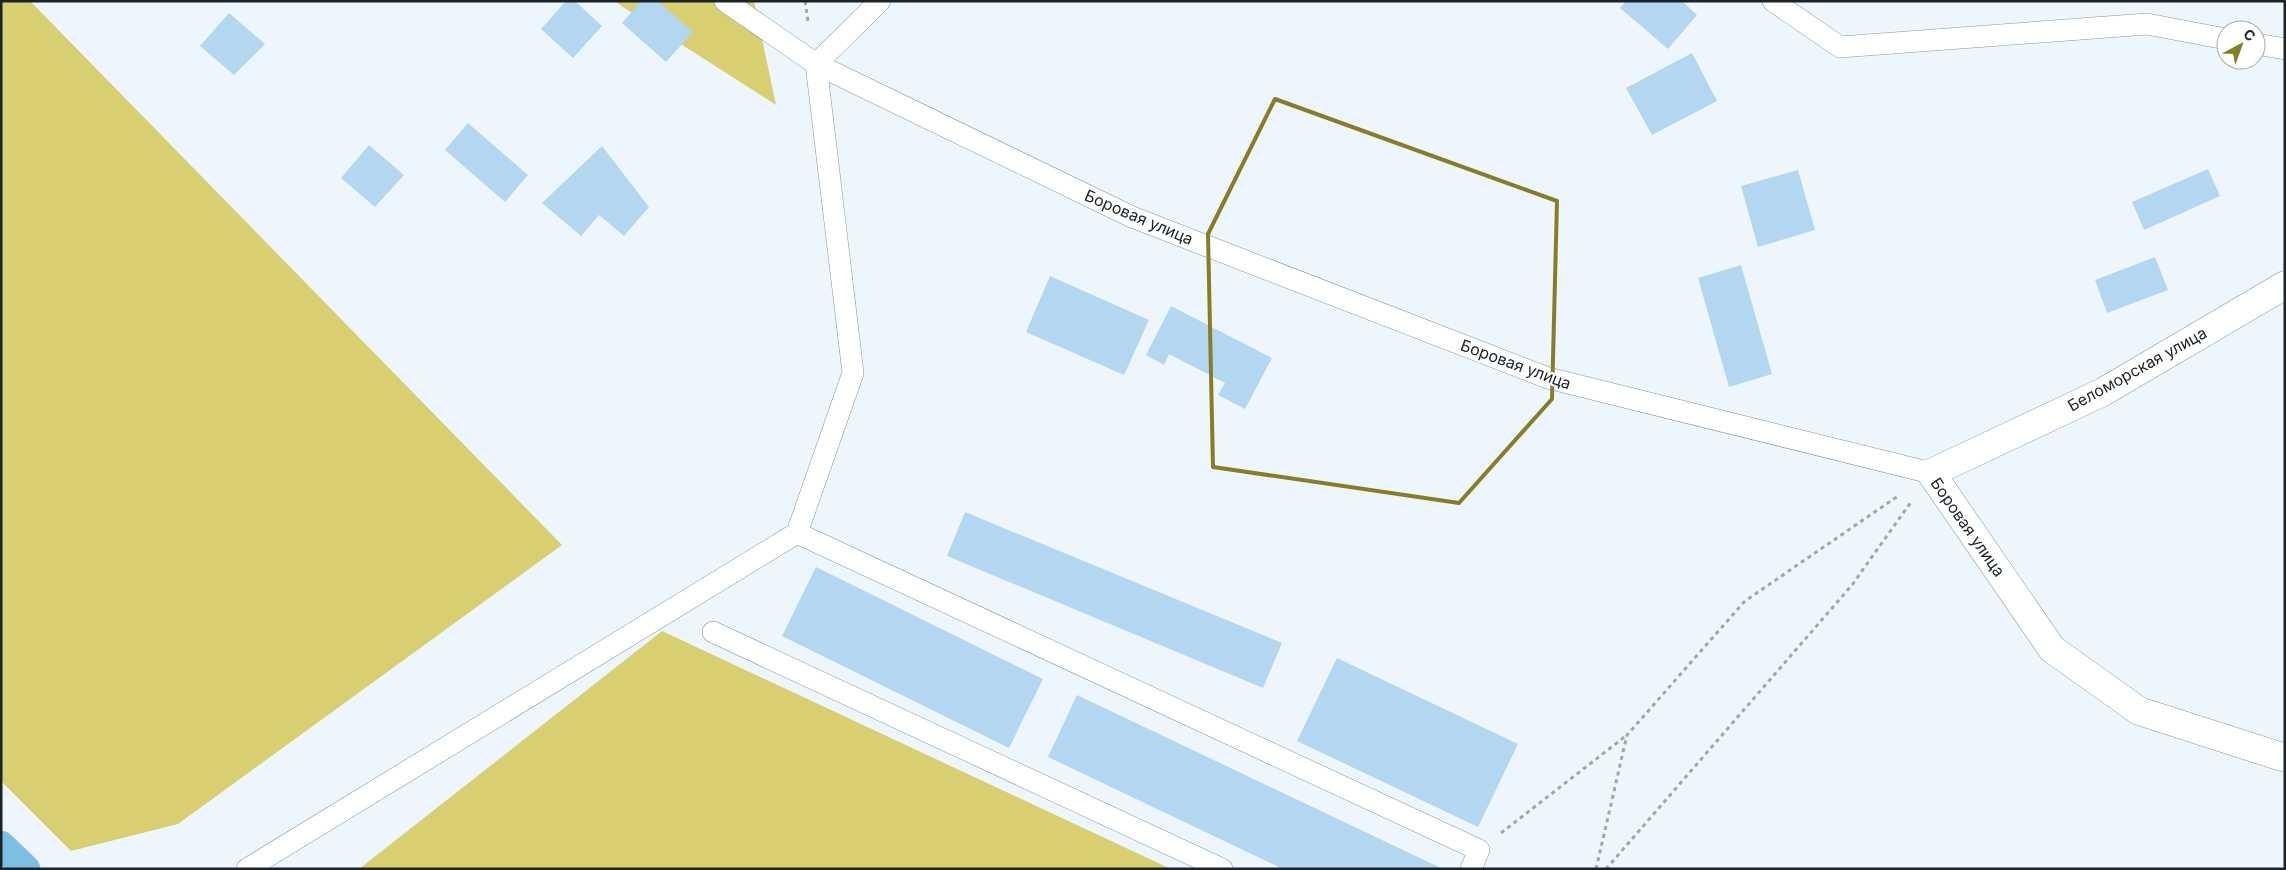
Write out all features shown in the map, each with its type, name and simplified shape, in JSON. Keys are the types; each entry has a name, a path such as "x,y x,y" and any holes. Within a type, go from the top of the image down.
{"main road":[{"path":"1,845 26,869"}],"street":[{"name":"Беломорская улица","path":"1932,473 2103,392 2285,285"},
{"name":"Боровая улица","path":"1932,473 2052,649 2140,711 2285,758"}],"lane":[{"name":"Боровая улица","path":"725,1 816,64 1132,216 1548,378 1932,473"},
{"path":"247,869 797,533 853,373 816,64 880,1"},
{"path":"1773,1 1840,47 2147,24 2216,36"},
{"path":"2266,46 2285,49"},
{"path":"797,533 1475,859"},
{"path":"713,632 1222,869"}],"path":[{"path":"1475,859 1627,735 1745,602 1932,473"},
{"path":"1606,869 1852,585 1932,473"},
{"path":"1596,869 1627,735"}],"highlighted area":[{"path":"1275,99 1557,201 1552,399 1459,503 1213,467 1208,234"}],"shaded area":[{"path":"1,1 30,1 562,545 178,824 71,851 1,781"},
{"path":"615,1 754,1 776,105 623,7"},
{"path":"662,631 1171,869 359,869"}],"building":[{"path":"566,1 575,1 602,26 573,58 541,29"},
{"path":"641,1 658,1 693,32 666,62 622,23"},
{"path":"1626,1 1682,1 1697,15 1668,49 1620,8"},
{"path":"229,13 265,44 234,75 200,46"},
{"path":"1692,53 1717,101 1652,135 1626,88"},
{"path":"468,123 528,175 505,202 445,150"},
{"path":"369,145 404,175 375,207 341,178"},
{"path":"602,146 649,207 624,236 599,215 581,236 542,203"},
{"path":"2208,169 2220,196 2144,230 2132,202"},
{"path":"1798,170 1815,230 1758,247 1741,186"},
{"path":"2155,257 2168,290 2107,313 2095,280"},
{"path":"1741,265 1772,374 1729,387 1698,278"},
{"path":"1050,276 1149,320 1124,375 1026,332"},
{"path":"1171,306 1272,358 1245,409 1218,395 1225,383 1169,354 1164,365 1146,355"},
{"path":"965,512 1282,643 1263,688 947,556"},
{"path":"816,567 1043,679 1009,748 782,636"},
{"path":"1337,658 1518,744 1478,827 1297,741"},
{"path":"1077,695 1443,869 1283,869 1048,757"}]}
